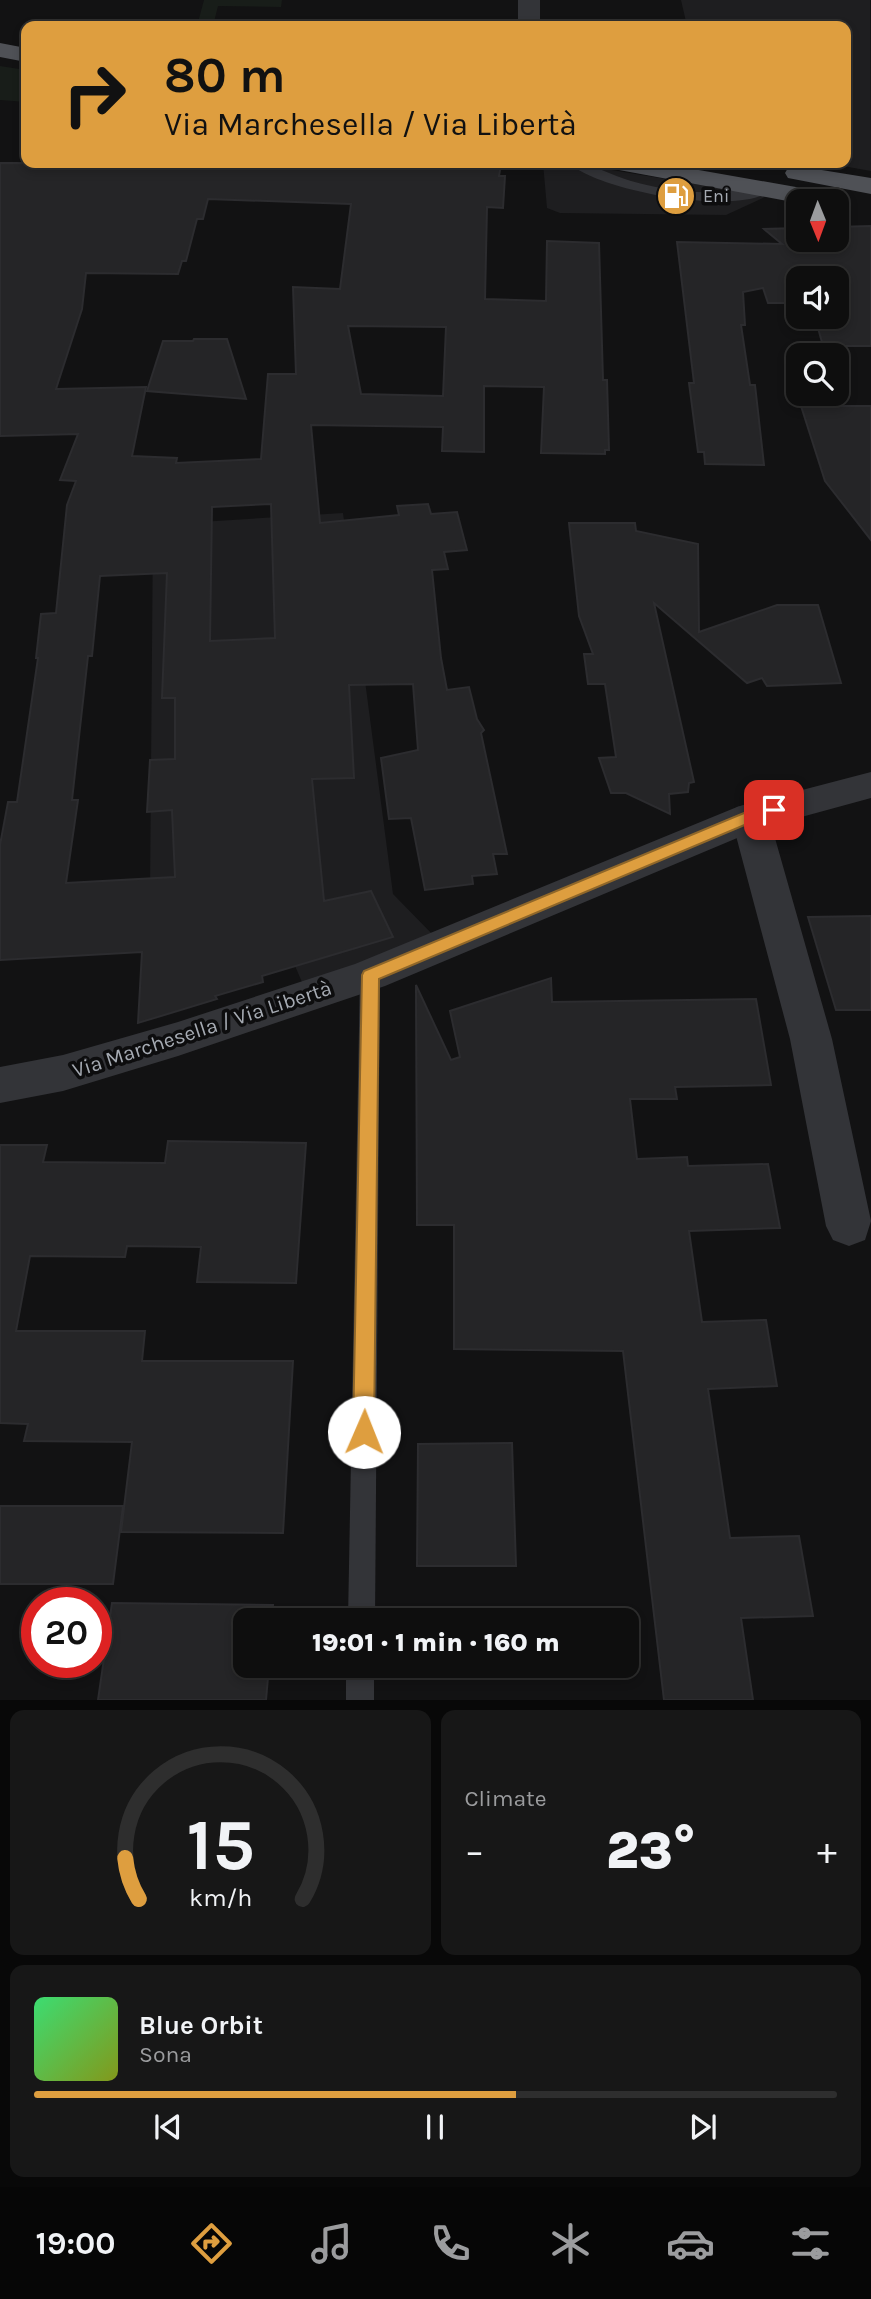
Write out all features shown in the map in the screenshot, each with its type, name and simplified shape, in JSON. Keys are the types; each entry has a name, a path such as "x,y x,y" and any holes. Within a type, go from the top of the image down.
{"main road":[{"path":"0,32 21,35"},
{"path":"0,50 21,54"},
{"path":"646,168 786,193"},
{"path":"768,168 871,186"},
{"path":"849,205 871,209"}],"street":[{"path":"529,0 529,21"},
{"name":"Via Marchesella / Via Libertà","path":"0,1085 98,1063 370,975 750,817 871,785"},
{"path":"750,817 811,1039 849,1226"}],"lane":[{"path":"585,168 604,178 701,197 722,198 766,190"},
{"path":"361,1608 370,975"},
{"path":"360,1678 360,1700"}],"shaded area":[{"path":"204,0 282,0 281,7 218,6 214,21 198,21"},
{"path":"681,0 870,0 871,171 851,167 851,21 686,21"},
{"path":"0,66 21,69 21,102 0,100"},
{"path":"543,168 600,168 767,196 726,215 560,213 547,208"},
{"path":"343,513 393,894 435,937 305,989 279,929 150,895 153,525"}],"building":[{"path":"0,163 21,163 21,168 500,168 499,176 505,176 503,208 487,207 485,299 546,301 547,241 599,243 603,380 607,380 609,450 605,450 605,454 541,453 544,387 484,386 484,452 442,451 443,427 311,425 320,523 399,515 397,506 428,504 431,514 457,512 467,550 444,552 448,569 432,570 441,658 447,690 469,687 477,719 484,730 481,733 507,854 493,854 497,874 472,876 473,884 425,890 411,818 389,819 381,758 418,750 413,684 349,685 354,778 312,779 324,901 371,891 393,937 262,976 263,982 138,1023 142,952 0,960 0,845 8,802 17,802 38,658 41,614 56,613 67,505 76,481 60,480 78,434 0,436","holes":["208,199 351,204 340,289 293,287 296,374 268,374 261,459 176,463 177,458 132,456 146,387 56,389 82,309 86,273 178,274 182,261 186,261 197,219 203,219","348,326 446,327 443,396 361,394","271,504 275,638 210,641 212,507","167,573 162,698 175,698 175,759 150,760 147,812 172,810 175,877 66,883 78,800 72,800 100,576"]},
{"path":"871,226 871,346 822,343 818,329 849,329 849,266 786,266 786,303 768,303 763,288 743,292 745,325 741,325 750,385 755,385 764,465 705,464 704,452 698,452 689,383 694,383 677,242 782,244 764,229 786,228 786,252 849,252 849,227"},
{"path":"227,339 246,399 147,391 163,341"},
{"path":"801,406 871,406 871,540 825,481"},
{"path":"569,523 635,523 636,531 698,544 699,632 777,605 818,605 841,683 767,686 762,678 747,683 654,603 694,782 689,783 688,792 669,794 670,814 626,793 611,793 599,758 616,757 605,684 588,684 584,654 593,654 579,616"},
{"path":"871,916 871,1010 836,1010 808,917"},
{"path":"551,978 552,1002 756,999 771,1085 675,1087 677,1099 630,1099 637,1159 687,1157 688,1166 768,1164 780,1228 689,1231 702,1322 766,1320 777,1386 708,1389 730,1538 799,1536 813,1616 741,1618 753,1700 664,1700 623,1351 454,1349 454,1225 417,1225 416,985 451,1060 460,1057 450,1011"},
{"path":"168,1141 306,1143 296,1283 197,1282 201,1247 127,1246 125,1257 30,1256 16,1331 145,1331 142,1361 293,1361 283,1533 121,1532 132,1442 24,1441 28,1424 0,1423 0,1145 47,1145 43,1162 165,1163"},
{"path":"512,1443 516,1566 417,1566 418,1444"},
{"path":"0,1506 123,1506 113,1584 0,1584"},
{"path":"112,1603 273,1605 273,1608 233,1608 233,1678 268,1678 266,1700 98,1700 101,1678 112,1678"}],"place":[{"name":"Eni","path":"676,196"}],"route":[{"path":"364,1432 370,975 750,817 774,810"}]}
